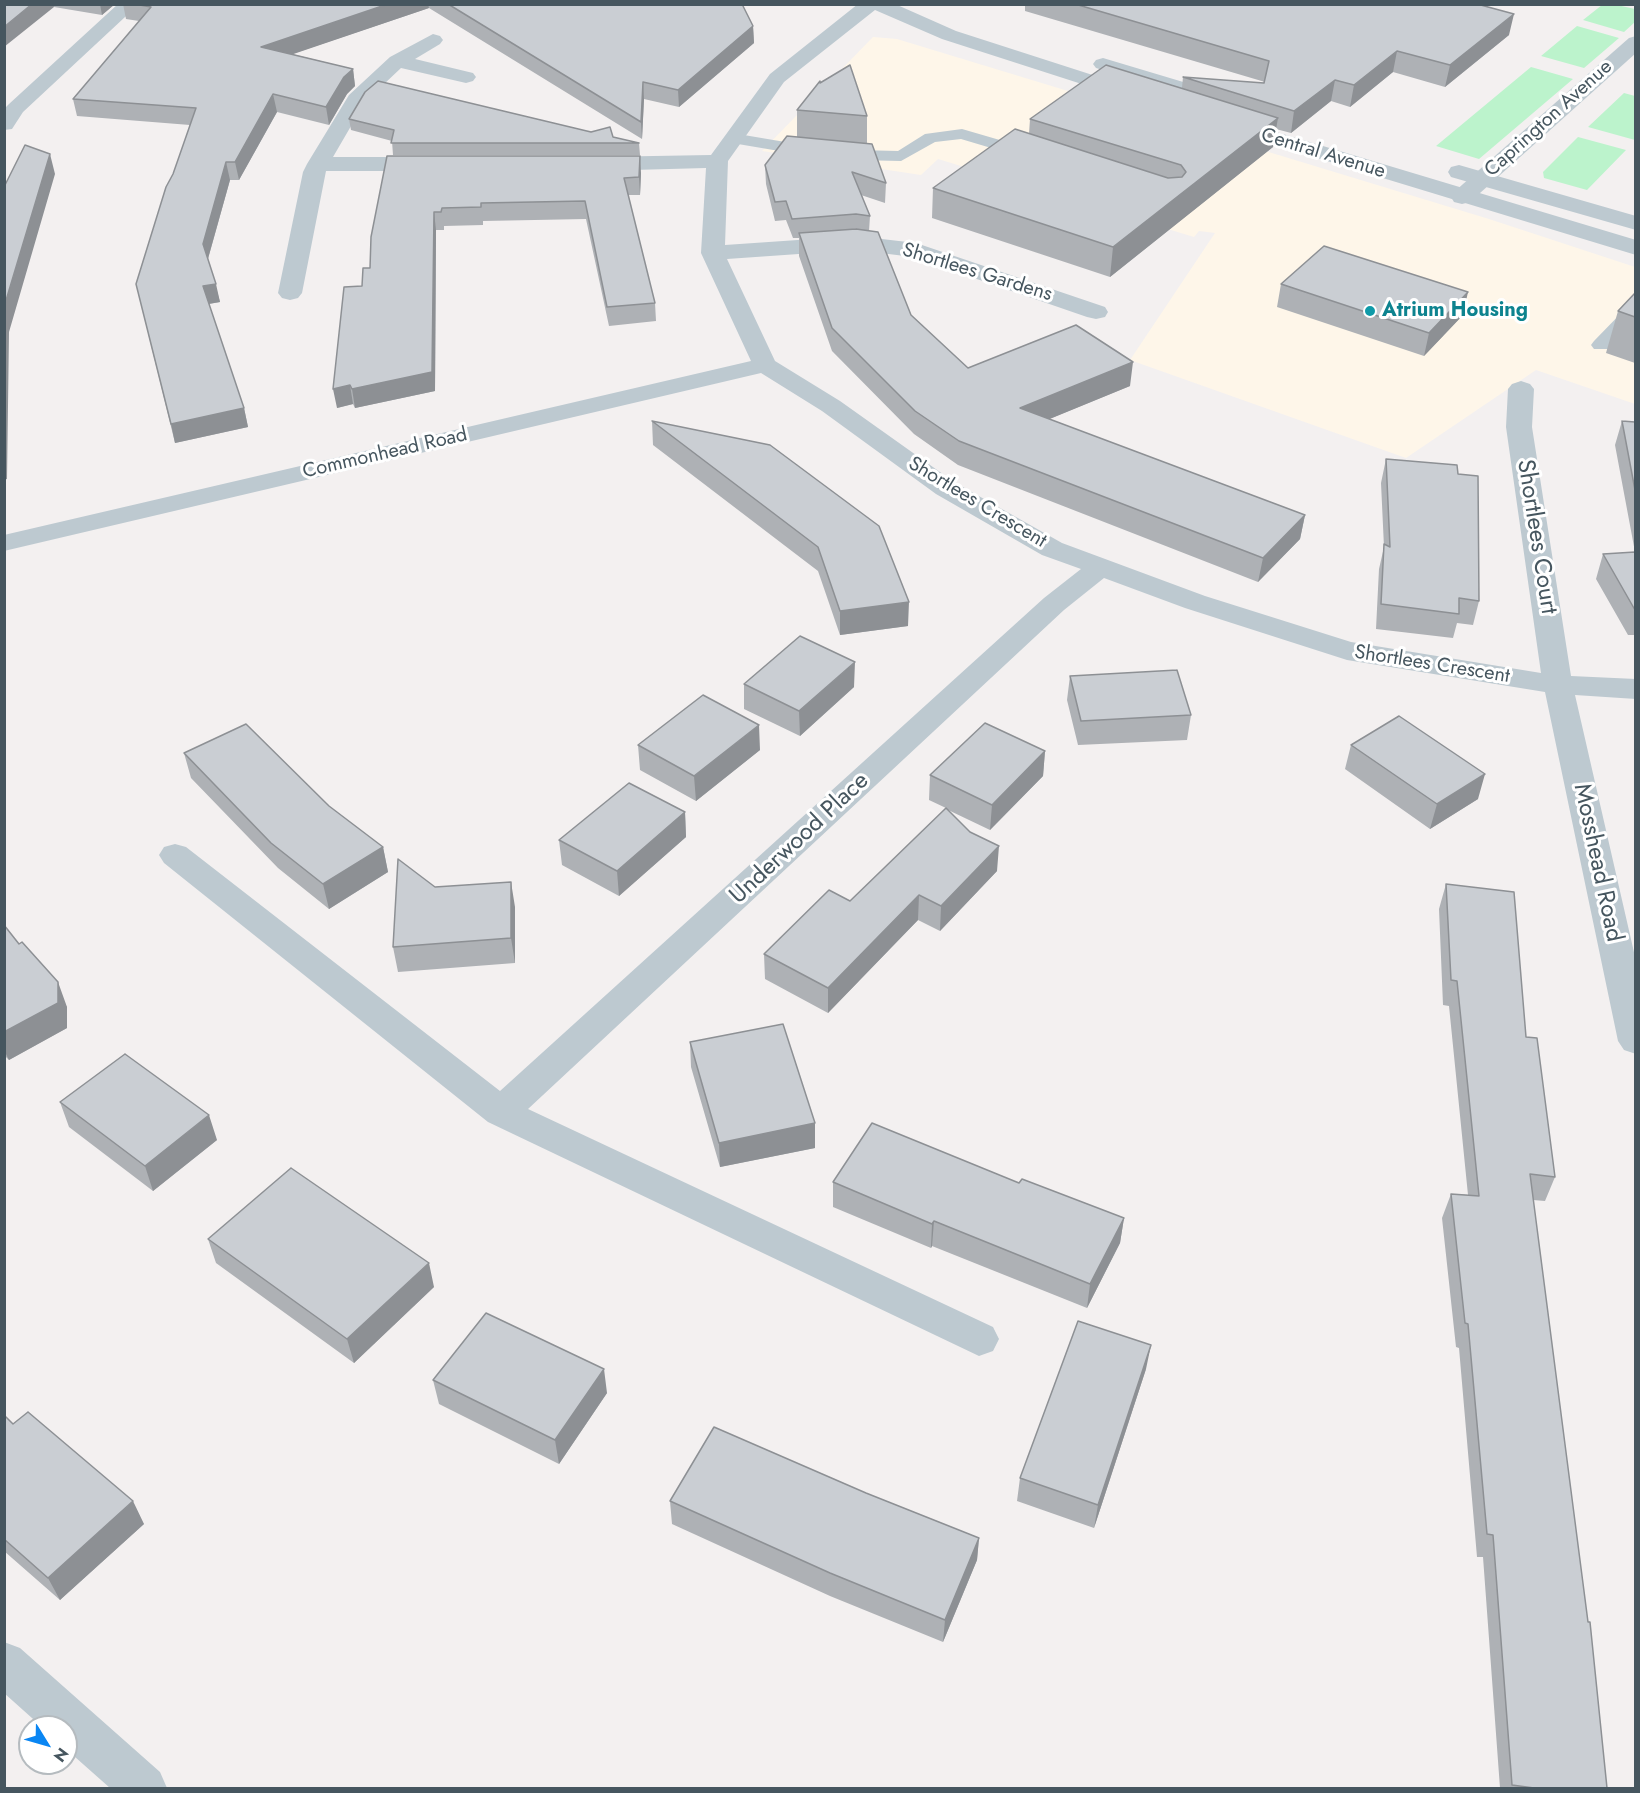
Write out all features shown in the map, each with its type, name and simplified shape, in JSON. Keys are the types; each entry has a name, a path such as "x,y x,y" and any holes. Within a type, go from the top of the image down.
{"street":[{"path":"8,113 130,4"},
{"path":"765,365 713,253 717,161 777,78 871,4"},
{"name":"Central Avenue","path":"879,4 949,35 1169,105"},
{"name":"Central Avenue","path":"879,4 965,21 1240,105"},
{"path":"290,293 314,172 318,164 356,99 397,61 433,40"},
{"name":"Caprington Avenue","path":"1462,197 1635,42"},
{"path":"397,61 466,77"},
{"name":"Central Avenue","path":"1213,119 1462,197 1635,248"},
{"path":"579,164 717,161"},
{"path":"318,164 449,164"},
{"path":"1437,165 1635,223"},
{"name":"Shortlees Gardens","path":"713,253 856,243 916,250 1096,312"},
{"name":"Commonhead Road","path":"4,543 765,365"},
{"name":"Shortlees Crescent","path":"765,365 831,406 945,488 1052,549 1195,602 1347,651 1558,685 1635,689"},
{"name":"Shortlees Court","path":"1521,389 1519,427 1558,685"},
{"name":"Underwood Place","path":"501,1112 1054,604 1101,567"},
{"name":"Mosshead Road","path":"1558,685 1635,1041"},
{"path":"175,855 501,1112 979,1339"},
{"path":"4,1663 144,1788"}],"lane":[{"path":"732,138 797,149 856,155 901,156 931,138 962,134 1048,161"},
{"path":"1601,345 1635,309"}],"shaded area":[{"path":"873,37 897,39 1489,219 1635,267 1635,404 1536,370 1406,458 1130,360 1215,233 1199,231 1194,237 938,159 921,175 762,151"}],"green space":[{"path":"1602,5 1617,5 1635,9 1635,22 1624,32 1583,20"},
{"path":"1577,26 1619,38 1584,68 1541,56"},
{"path":"1531,67 1573,79 1479,159 1436,146"},
{"path":"1624,93 1635,96 1635,140 1588,127"},
{"path":"1578,137 1626,150 1587,190 1544,178 1543,172"}],"building":[{"path":"4,4 32,4 4,27"},
{"path":"134,4 388,4 261,47 353,69 344,77 326,107 273,94 235,162 226,162 203,244 216,284 203,286 244,408 171,424 136,284 166,187 173,174 196,108 73,99 151,7"},
{"path":"448,4 742,4 753,26 678,90 643,82 641,122"},
{"path":"1075,4 1477,4 1514,14 1450,65 1397,51 1354,85 1335,80 1294,111 1183,77 1264,83 1269,61"},
{"path":"850,65 867,116 797,110 820,81 820,83"},
{"path":"1106,65 1278,118 1113,247 933,188 1015,129 1168,178 1182,177 1186,172 1181,165 1030,119"},
{"path":"378,81 591,132 610,127 613,137 639,143 391,143 394,130 349,119 365,92"},
{"path":"787,136 872,144 886,183 852,172 870,216 856,214 792,219 786,201 775,202 765,165"},
{"path":"25,145 50,154 4,307 4,187"},
{"path":"387,156 640,156 639,177 624,178 655,303 607,307 585,201 481,203 481,207 442,208 441,212 434,212 432,372 352,389 350,385 333,389 344,287 362,286 363,268 370,268 371,237"},
{"path":"856,229 878,232 911,315 968,368 1076,325 1133,362 1020,408 1305,515 1263,558 959,441 915,411 832,328 799,233"},
{"path":"1324,246 1468,292 1429,333 1281,284"},
{"path":"1635,293 1635,317 1618,311"},
{"path":"652,421 770,445 879,526 909,602 840,611 818,547"},
{"path":"1622,421 1635,422 1635,490"},
{"path":"1386,459 1457,465 1458,474 1478,476 1479,601 1459,598 1459,614 1381,604 1384,544 1390,547"},
{"path":"1635,552 1635,610 1603,554"},
{"path":"800,636 855,662 799,711 744,684"},
{"path":"1177,670 1191,715 1081,721 1070,676"},
{"path":"703,695 759,725 694,776 638,745"},
{"path":"1399,716 1485,774 1437,804 1351,745"},
{"path":"985,723 1045,751 992,805 930,775"},
{"path":"246,724 329,806 383,847 323,884 271,843 184,753"},
{"path":"629,783 685,812 617,871 559,840"},
{"path":"946,808 970,832 999,846 941,906 919,895 828,988 764,954 829,890 850,901"},
{"path":"398,859 435,887 511,882 511,938 393,947"},
{"path":"1446,884 1514,892 1526,1037 1537,1038 1555,1177 1530,1174 1588,1622 1590,1622 1607,1788 1534,1788 1512,1785 1493,1535 1487,1534 1468,1324 1465,1323 1451,1194 1479,1196 1457,981 1451,980"},
{"path":"4,925 19,944 22,942 58,982 58,1003 4,1032"},
{"path":"783,1024 815,1123 719,1143 690,1042"},
{"path":"125,1054 209,1115 145,1166 60,1102"},
{"path":"872,1123 1019,1183 1022,1179 1124,1218 1090,1284 934,1221 932,1224 833,1182"},
{"path":"291,1168 429,1263 347,1339 208,1239"},
{"path":"486,1313 604,1369 555,1440 433,1380"},
{"path":"1078,1321 1151,1345 1098,1505 1020,1478"},
{"path":"28,1412 133,1501 48,1578 4,1539 4,1415 13,1424"},
{"path":"714,1427 866,1493 979,1538 945,1620 830,1573 670,1501"}],"place":[{"name":"Atrium Housing","path":"1370,311"}]}
